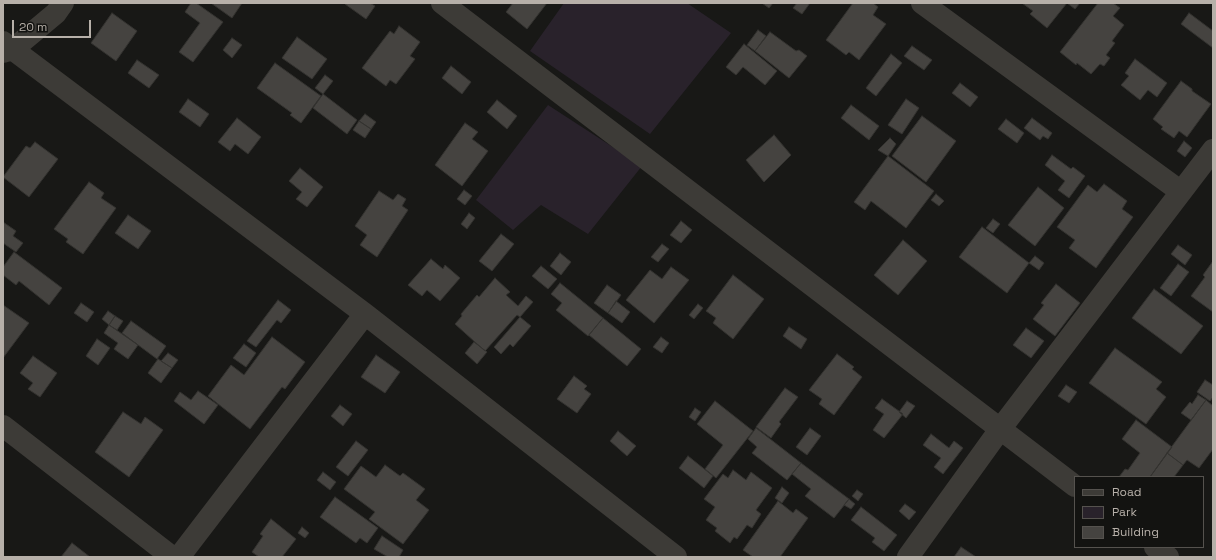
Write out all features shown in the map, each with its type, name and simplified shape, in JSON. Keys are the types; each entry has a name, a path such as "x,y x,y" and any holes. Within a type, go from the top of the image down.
{"street":[{"path":"63,3 56,13 6,48 365,314 676,557"},
{"path":"442,3 1001,428 1074,485"},
{"path":"922,3 1180,191"},
{"path":"908,557 1001,428 1180,191 1213,150"},
{"path":"179,557 365,314"},
{"path":"3,426 172,557"},
{"path":"1156,548 1168,557"}],"green space":[{"path":"564,3 687,3 731,33 650,134 530,51"},
{"path":"548,105 642,166 588,234 541,205 513,230 476,200"}],"building":[{"path":"191,3 196,3 223,22 193,62 179,52 200,23 185,12"},
{"path":"211,3 242,3 232,18"},
{"path":"345,3 370,3 375,6 366,19"},
{"path":"513,3 547,3 527,29 506,12"},
{"path":"762,3 773,3 769,8"},
{"path":"797,3 810,3 802,14 793,8"},
{"path":"853,3 873,3 878,7 873,15 886,24 859,60 849,52 846,55 826,40"},
{"path":"1022,3 1067,3 1047,28 1030,14 1033,11"},
{"path":"1067,3 1080,3 1075,9"},
{"path":"1098,3 1113,3 1120,8 1113,16 1124,25 1112,41 1115,43 1106,55 1110,58 1104,66 1100,64 1091,74 1077,63 1076,65 1060,52"},
{"path":"112,13 137,31 116,61 91,43"},
{"path":"1189,13 1213,31 1213,48 1181,24"},
{"path":"399,26 420,42 410,56 415,59 396,84 390,80 386,86 362,68 390,31 394,34"},
{"path":"758,30 766,36 755,51 747,45"},
{"path":"770,32 796,51 799,50 807,56 789,78 755,51"},
{"path":"297,37 327,59 312,79 282,58"},
{"path":"232,38 242,45 232,58 223,50"},
{"path":"744,44 777,71 765,85 743,67 736,75 726,67"},
{"path":"912,46 932,60 924,70 904,56"},
{"path":"891,54 902,63 876,96 866,88"},
{"path":"1135,59 1167,83 1157,97 1148,90 1140,100 1121,85 1129,76 1125,73"},
{"path":"137,60 159,75 149,88 128,73"},
{"path":"275,63 321,96 301,123 290,115 292,113 257,88"},
{"path":"451,66 471,82 462,94 442,78"},
{"path":"325,75 333,81 323,94 315,88"},
{"path":"1181,81 1192,89 1192,91 1211,104 1187,137 1179,131 1174,138 1161,129 1163,127 1153,119"},
{"path":"960,83 978,97 970,107 952,93"},
{"path":"323,94 357,120 347,134 313,108"},
{"path":"188,99 209,114 200,127 179,112"},
{"path":"906,99 919,108 902,134 888,125"},
{"path":"497,100 517,116 507,129 487,112"},
{"path":"851,105 879,126 869,140 841,118"},
{"path":"365,114 376,122 371,129 359,121"},
{"path":"922,116 956,141 926,182 892,156"},
{"path":"237,118 261,137 248,154 235,144 230,151 218,142"},
{"path":"1032,118 1052,133 1048,139 1043,136 1040,140 1024,128"},
{"path":"1006,119 1024,133 1017,143 998,129"},
{"path":"359,121 371,129 365,138 353,130"},
{"path":"465,123 478,132 472,139 488,151 462,186 435,165"},
{"path":"774,135 791,155 764,182 746,160"},
{"path":"890,138 896,144 888,156 878,150"},
{"path":"1184,141 1192,148 1185,157 1177,151"},
{"path":"35,142 58,159 29,197 3,177 26,146 30,148"},
{"path":"1052,155 1071,169 1073,167 1085,176 1069,198 1058,190 1065,181 1045,165"},
{"path":"888,156 934,191 906,228 871,201 865,210 854,202"},
{"path":"300,168 323,187 307,207 296,199 302,192 289,181"},
{"path":"89,182 104,193 101,198 116,208 83,254 66,242 68,239 54,229"},
{"path":"1104,184 1127,201 1122,209 1133,217 1096,268 1069,248 1075,240 1057,227 1088,185 1097,192"},
{"path":"1038,187 1064,208 1035,246 1008,225"},
{"path":"464,190 472,196 465,205 457,199"},
{"path":"379,191 393,200 398,194 406,199 402,206 408,210 377,257 360,245 367,235 355,226"},
{"path":"936,194 944,201 939,206 931,200"},
{"path":"469,213 475,218 467,229 461,224"},
{"path":"128,215 151,231 138,249 115,233"},
{"path":"993,219 1000,224 993,233 986,228"},
{"path":"681,221 692,230 681,243 670,235"},
{"path":"3,222 16,231 13,236 23,243 16,252 3,243"},
{"path":"982,227 1029,263 1007,293 959,257"},
{"path":"501,234 514,244 492,271 479,261"},
{"path":"903,240 927,261 898,295 874,275"},
{"path":"662,244 669,249 658,262 651,257"},
{"path":"1178,245 1192,255 1185,265 1171,254"},
{"path":"14,252 62,288 49,305 19,281 16,285 3,275 3,267"},
{"path":"560,253 571,262 561,275 550,266"},
{"path":"1035,256 1044,263 1039,270 1029,263"},
{"path":"431,259 443,269 445,265 460,278 440,301 427,290 422,296 408,285"},
{"path":"1213,261 1213,312 1191,296 1205,277 1203,275"},
{"path":"1178,264 1189,272 1171,296 1160,288"},
{"path":"541,266 557,279 548,289 532,276"},
{"path":"671,267 689,280 654,323 626,300 650,270 662,279"},
{"path":"733,275 764,299 733,339 713,323 716,318 706,311"},
{"path":"495,278 510,292 506,295 518,306 526,296 533,302 520,317 517,315 485,351 455,324 462,316 461,314 477,295 479,297"},
{"path":"560,283 603,318 588,336 556,310 562,303 551,294"},
{"path":"1056,284 1080,303 1055,336 1033,319 1044,305 1041,303"},
{"path":"607,285 621,295 608,313 594,303"},
{"path":"1154,289 1203,326 1181,354 1132,318"},
{"path":"278,300 291,310 281,323 277,320 256,347 247,341"},
{"path":"616,301 630,312 622,323 608,313"},
{"path":"81,303 94,312 87,322 74,313"},
{"path":"698,304 703,308 694,319 689,315"},
{"path":"3,305 29,323 3,358"},
{"path":"108,311 115,316 109,325 102,319"},
{"path":"115,316 123,321 117,330 109,325"},
{"path":"520,317 531,326 513,347 510,344 501,354 494,347"},
{"path":"603,318 641,349 627,366 589,335"},
{"path":"131,321 166,346 157,359 122,333"},
{"path":"109,325 138,345 128,359 114,349 118,343 104,333"},
{"path":"789,327 807,339 801,349 783,336"},
{"path":"1026,328 1044,341 1031,358 1013,345"},
{"path":"272,337 305,362 285,389 282,387 250,429 208,396 231,365 244,375"},
{"path":"661,337 669,343 662,353 653,347"},
{"path":"97,339 110,348 98,365 86,356"},
{"path":"474,342 487,352 477,364 465,353"},
{"path":"244,344 256,353 246,367 233,358"},
{"path":"1115,348 1162,382 1156,389 1166,397 1146,424 1089,383"},
{"path":"168,353 178,360 172,368 161,361"},
{"path":"837,354 854,367 852,369 862,377 834,415 819,404 822,399 809,390"},
{"path":"376,355 400,372 385,393 361,377"},
{"path":"33,356 57,373 40,397 28,389 33,383 20,373"},
{"path":"158,359 172,368 161,383 148,373"},
{"path":"574,376 587,386 584,389 591,394 577,413 557,399"},
{"path":"1205,380 1213,385 1213,397 1210,401 1197,392"},
{"path":"1066,385 1077,392 1069,403 1058,396"},
{"path":"785,388 798,397 779,422 781,424 771,438 756,427"},
{"path":"198,391 218,405 204,424 174,401 180,392 191,400"},
{"path":"1198,395 1206,400 1191,420 1181,413 1190,402 1192,404"},
{"path":"882,399 903,414 884,438 873,430 884,414 875,408"},
{"path":"1206,400 1213,406 1213,449 1199,468 1187,460 1183,465 1167,453"},
{"path":"715,401 753,431 716,478 705,469 723,445 697,424"},
{"path":"907,401 915,406 906,418 899,412"},
{"path":"340,405 352,414 343,426 331,416"},
{"path":"695,408 701,412 695,421 689,417"},
{"path":"123,412 141,424 145,417 163,430 129,477 95,452"},
{"path":"1136,420 1172,447 1151,476 1120,476 1125,469 1128,470 1140,453 1122,439"},
{"path":"756,428 801,463 787,480 752,453 757,447 748,439"},
{"path":"810,428 821,436 807,455 796,447"},
{"path":"618,431 636,446 627,456 610,441"},
{"path":"931,434 949,448 954,441 963,448 943,474 934,467 941,458 923,445"},
{"path":"356,441 368,450 348,476 336,467"},
{"path":"1167,453 1183,465 1175,476 1151,476"},
{"path":"688,456 713,476 704,488 679,468"},
{"path":"801,463 849,499 834,518 805,496 811,489 792,474"},
{"path":"385,465 400,476 403,473 425,489 416,500 429,510 403,544 369,519 375,512 344,489 361,466 376,477"},
{"path":"733,470 746,480 751,472 772,488 756,510 761,514 752,528 747,525 737,539 734,537 730,543 715,531 717,528 706,520 715,507 704,499 723,474 728,478"},
{"path":"323,472 336,482 330,490 317,480"},
{"path":"782,487 789,493 782,503 775,498"},
{"path":"857,490 863,494 858,501 852,496"},
{"path":"335,497 378,528 367,543 360,538 356,543 320,517"},
{"path":"849,499 855,504 851,509 844,505"},
{"path":"778,501 793,513 796,509 808,518 780,557 753,557 743,550"},
{"path":"905,504 916,512 909,520 899,511"},
{"path":"861,507 897,535 884,551 872,542 875,538 851,520"},
{"path":"271,519 296,539 282,557 259,557 252,552 263,536 260,534"},
{"path":"302,527 309,533 305,538 298,533"},
{"path":"382,536 403,550 399,557 388,557 374,549"},
{"path":"72,543 90,557 61,557"},
{"path":"961,547 976,557 954,557"}]}
